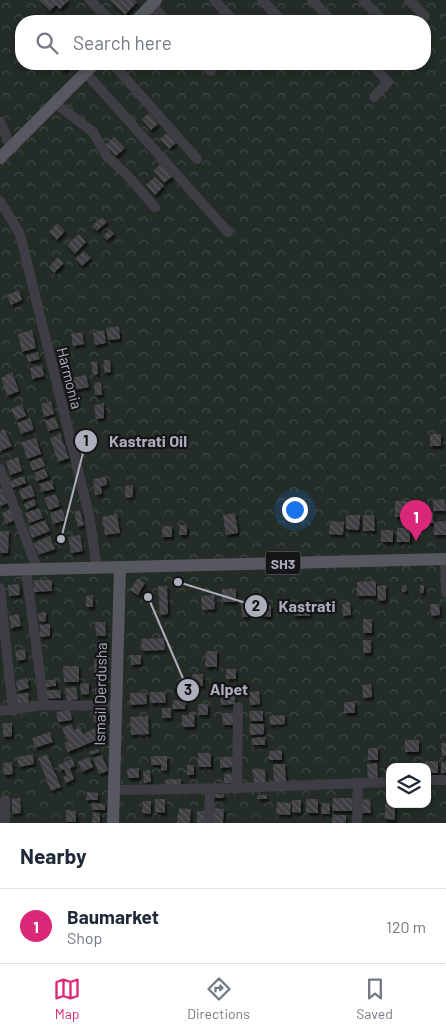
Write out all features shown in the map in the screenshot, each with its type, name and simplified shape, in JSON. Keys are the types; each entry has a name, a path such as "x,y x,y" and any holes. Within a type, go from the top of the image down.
{"main road":[{"path":"142,15 154,2"},
{"path":"0,158 88,70"},
{"name":"SH3","path":"0,570 446,559"},
{"name":"Ismail Derdusha","path":"114,823 120,567"}],"street":[{"path":"90,0 105,15"},
{"path":"214,0 228,15"},
{"path":"262,0 276,15"},
{"path":"312,0 326,15"},
{"path":"363,0 377,15"},
{"path":"409,0 424,15"},
{"path":"154,2 162,15"},
{"path":"92,70 228,232"},
{"path":"118,70 197,159"},
{"path":"374,97 388,82 377,70"},
{"path":"55,103 93,132 107,156 155,206"},
{"path":"0,122 11,147"},
{"name":"Harmonia","path":"0,201 20,234 89,515 97,568"},
{"path":"0,469 31,569 44,706"},
{"path":"446,559 446,592"},
{"path":"0,588 13,710"},
{"path":"0,711 44,706 116,706"},
{"path":"237,788 238,707"},
{"path":"431,780 446,780"},
{"path":"114,790 237,788 386,782"},
{"path":"357,823 358,783"},
{"path":"209,823 210,788"},
{"path":"4,823 5,800"}],"green space":[{"path":"0,0 446,0 446,823 0,823"}],"building":[{"path":"39,0 69,0 60,9 56,5 50,11"},
{"path":"110,0 134,0 137,2 125,15"},
{"path":"149,113 158,124 151,130 142,119"},
{"path":"167,133 176,143 169,149 160,139"},
{"path":"114,137 125,148 116,156 105,145"},
{"path":"161,164 173,176 164,183 153,171"},
{"path":"155,177 164,186 155,195 146,185"},
{"path":"102,217 107,222 97,231 92,226"},
{"path":"57,223 65,231 57,240 49,232"},
{"path":"110,230 114,234 107,240 103,236"},
{"path":"79,234 86,242 75,254 67,245"},
{"path":"84,251 91,258 82,266 75,259"},
{"path":"58,257 64,263 54,273 49,267"},
{"path":"19,290 22,300 11,305 7,295"},
{"path":"119,326 120,339 108,340 106,328"},
{"path":"32,330 36,348 22,352 18,334"},
{"path":"104,330 106,343 95,345 93,332"},
{"path":"82,332 84,344 73,346 71,334"},
{"path":"38,352 40,359 28,362 26,355"},
{"path":"104,360 110,360 111,372 104,373"},
{"path":"97,361 98,374 93,375 91,362"},
{"path":"42,365 44,376 32,379 30,368"},
{"path":"12,372 19,391 7,396 1,378"},
{"path":"86,375 89,387 74,390 71,378"},
{"path":"101,382 102,395 95,395 94,383"},
{"path":"51,401 54,414 44,417 41,404"},
{"path":"104,403 104,418 96,419 94,405"},
{"path":"22,404 26,416 16,420 11,409"},
{"path":"55,417 59,428 48,431 45,421"},
{"path":"30,418 34,429 21,434 17,423"},
{"path":"4,429 12,446 0,451 0,431"},
{"path":"60,434 69,458 58,462 50,438"},
{"path":"430,434 441,434 441,446 430,446"},
{"path":"36,438 41,454 27,459 22,442"},
{"path":"18,457 22,471 10,475 6,461"},
{"path":"42,457 45,466 33,471 29,462"},
{"path":"45,468 48,477 37,481 34,473"},
{"path":"24,476 26,483 12,488 10,481"},
{"path":"106,477 107,485 101,486 102,494 95,495 93,479"},
{"path":"52,480 54,489 42,492 39,484"},
{"path":"31,485 35,496 22,500 19,490"},
{"path":"133,485 133,497 125,498 125,486"},
{"path":"2,488 8,503 0,506 0,489"},
{"path":"56,494 60,506 49,510 44,498"},
{"path":"34,499 36,505 26,510 24,504"},
{"path":"445,499 446,511 433,511 433,500"},
{"path":"395,501 413,501 413,517 395,517"},
{"path":"39,508 43,518 29,523 25,513"},
{"path":"11,509 15,520 6,524 2,513"},
{"path":"62,509 66,520 53,524 50,513"},
{"path":"80,510 84,525 78,527 74,512"},
{"path":"427,512 433,512 434,523 427,523"},
{"path":"235,513 238,533 226,535 223,515"},
{"path":"117,514 120,533 105,535 102,517"},
{"path":"346,515 360,515 359,530 346,529"},
{"path":"363,515 374,515 375,531 363,531"},
{"path":"45,520 50,531 32,538 28,527"},
{"path":"330,521 344,522 343,535 329,534"},
{"path":"446,521 446,535 434,535 434,522"},
{"path":"179,525 187,525 187,535 179,535"},
{"path":"162,526 172,526 172,537 162,537"},
{"path":"397,528 410,528 410,542 397,542"},
{"path":"381,530 393,530 393,542 381,542"},
{"path":"0,531 9,531 8,553 0,553"},
{"path":"80,535 83,551 71,553 68,537"},
{"path":"50,536 55,549 38,555 34,543"},
{"path":"138,578 145,583 138,595 130,590"},
{"path":"34,580 52,580 52,591 34,592"},
{"path":"376,581 376,596 357,596 357,582"},
{"path":"19,584 20,595 9,596 8,585"},
{"path":"386,585 386,600 378,601 377,586"},
{"path":"402,585 406,585 407,591 402,592"},
{"path":"420,585 424,585 424,593 420,593"},
{"path":"158,586 167,586 168,614 160,615"},
{"path":"222,589 236,589 236,602 222,602"},
{"path":"93,595 93,607 86,607 86,596"},
{"path":"214,595 215,609 202,610 201,596"},
{"path":"247,602 248,617 242,617 241,603"},
{"path":"350,602 351,615 343,616 342,603"},
{"path":"294,604 309,604 310,616 294,616"},
{"path":"430,604 439,604 440,615 431,616"},
{"path":"261,605 271,605 271,617 260,616"},
{"path":"46,612 46,621 39,622 38,613"},
{"path":"19,614 21,626 11,628 9,616"},
{"path":"363,619 372,619 372,633 363,633"},
{"path":"95,622 105,622 106,636 96,636"},
{"path":"50,624 50,636 40,637 40,625"},
{"path":"164,638 165,650 142,651 141,639"},
{"path":"363,640 371,640 371,653 363,653"},
{"path":"25,649 26,659 17,661 15,651"},
{"path":"206,651 217,651 217,667 205,667"},
{"path":"94,655 105,655 105,679 94,679"},
{"path":"130,655 141,655 141,664 131,665"},
{"path":"63,666 79,666 79,682 64,682"},
{"path":"226,669 236,669 236,679 226,679"},
{"path":"192,674 203,674 203,686 192,686"},
{"path":"27,678 29,688 18,691 16,681"},
{"path":"46,680 56,680 56,686 46,687"},
{"path":"89,683 89,694 81,695 80,684"},
{"path":"371,684 372,697 363,698 362,685"},
{"path":"76,687 78,699 67,701 65,688"},
{"path":"95,688 106,688 105,701 95,701"},
{"path":"46,690 60,690 61,698 46,699"},
{"path":"259,691 260,704 250,705 249,692"},
{"path":"150,692 165,692 166,703 150,703"},
{"path":"28,693 29,705 18,706 16,694"},
{"path":"130,693 146,693 147,704 130,705"},
{"path":"220,696 235,696 235,704 221,705"},
{"path":"173,700 186,701 185,709 172,709"},
{"path":"344,702 355,702 355,713 344,713"},
{"path":"198,704 208,704 208,715 198,715"},
{"path":"162,708 171,708 171,718 162,718"},
{"path":"70,710 72,720 58,722 56,712"},
{"path":"107,711 108,722 94,723 93,712"},
{"path":"249,711 263,711 263,721 250,721"},
{"path":"189,712 195,712 194,727 182,727 182,715 189,715"},
{"path":"222,713 233,713 233,725 223,725"},
{"path":"285,715 285,724 270,725 269,716"},
{"path":"148,716 149,734 131,735 130,717"},
{"path":"3,723 12,723 12,736 3,737"},
{"path":"71,724 74,730 80,727 83,734 101,725 106,736 68,752 64,743 68,742 62,728"},
{"path":"249,724 264,724 264,734 250,735"},
{"path":"50,732 53,742 35,748 32,738"},
{"path":"265,737 265,745 252,745 252,738"},
{"path":"405,740 419,740 419,752 405,752"},
{"path":"441,743 446,743 446,756 442,756"},
{"path":"368,748 378,748 378,760 368,760"},
{"path":"98,749 99,752 90,755 89,752"},
{"path":"282,750 282,760 269,760 269,751"},
{"path":"198,753 211,753 211,767 198,767"},
{"path":"33,754 34,764 19,767 17,757"},
{"path":"47,754 61,787 51,791 38,758"},
{"path":"102,755 108,771 99,774 93,758"},
{"path":"151,756 167,756 167,771 161,770 161,765 151,765"},
{"path":"89,757 93,767 82,772 78,762"},
{"path":"220,757 234,757 234,767 220,768"},
{"path":"72,759 75,766 70,768 74,779 66,783 63,777 67,776 64,769 61,771 58,765"},
{"path":"425,761 438,761 438,773 431,773 431,763 425,763"},
{"path":"12,762 13,774 4,775 3,763"},
{"path":"441,762 446,762 446,773 441,773"},
{"path":"377,763 378,778 368,779 367,764"},
{"path":"273,764 285,764 286,783 274,783"},
{"path":"187,765 194,765 194,775 187,775"},
{"path":"139,768 139,778 128,778 127,769"},
{"path":"265,769 266,783 254,784 253,770"},
{"path":"150,770 151,782 144,783 143,771"},
{"path":"234,773 234,783 224,783 224,774"},
{"path":"166,779 181,779 181,784 166,784"},
{"path":"87,792 98,793 98,800 86,800"},
{"path":"211,794 224,794 224,798 211,798"},
{"path":"258,795 267,795 267,799 257,799"},
{"path":"20,798 21,813 12,814 12,799"},
{"path":"333,798 353,798 352,811 332,811"},
{"path":"155,799 165,799 165,813 155,812"},
{"path":"306,799 318,799 318,813 306,813"},
{"path":"370,799 371,813 361,813 361,800"},
{"path":"292,800 301,800 301,813 292,812"},
{"path":"143,801 151,801 151,814 142,813"},
{"path":"277,802 291,803 290,815 276,814"},
{"path":"385,802 386,808 395,808 395,820 385,819"},
{"path":"92,803 105,804 105,810 92,810"},
{"path":"322,803 330,803 330,814 321,814"},
{"path":"179,808 191,809 190,823 177,823"},
{"path":"213,808 224,809 223,823 212,823"},
{"path":"66,810 76,811 76,822 66,822"},
{"path":"197,811 205,811 205,823 197,823"},
{"path":"93,812 100,813 100,823 92,823"},
{"path":"333,815 346,815 346,823 332,823"}],"place":[{"name":"Kastrati Oil","path":"61,539"},
{"name":"Baumarket","path":"416,541"},
{"name":"Kastrati","path":"178,582"},
{"name":"Alpet","path":"148,597"}]}
